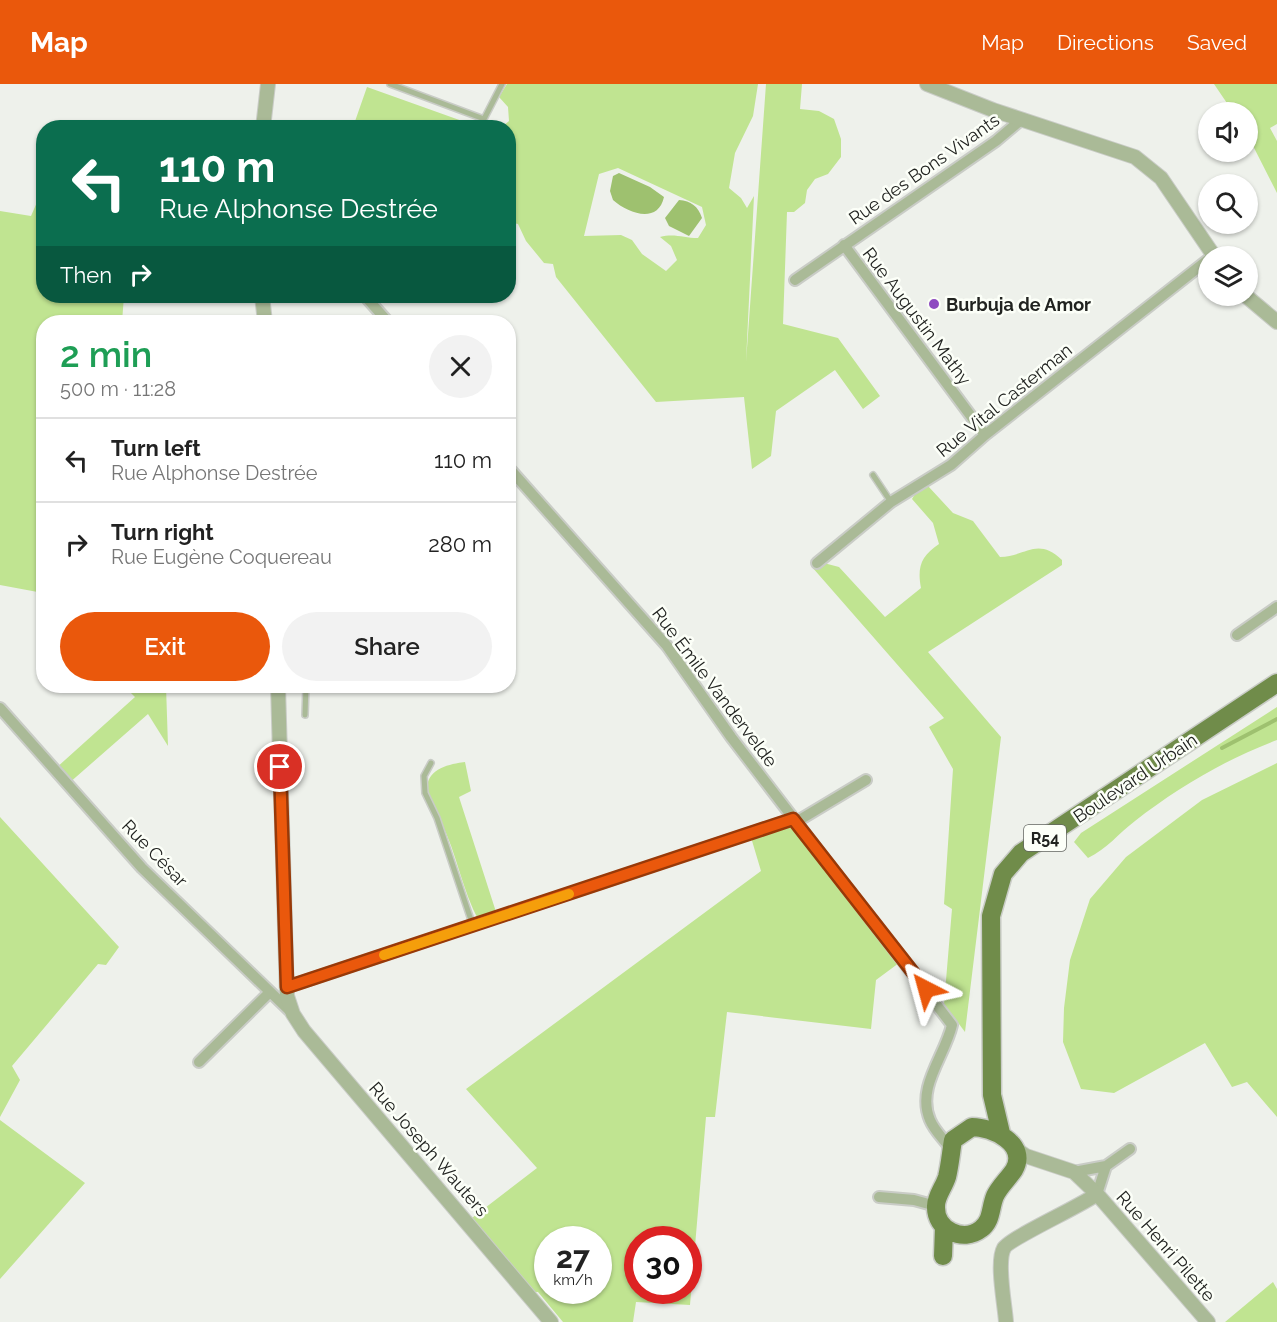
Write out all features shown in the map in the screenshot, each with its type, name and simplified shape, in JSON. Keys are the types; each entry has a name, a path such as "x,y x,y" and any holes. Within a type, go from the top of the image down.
{"main road":[{"name":"Boulevard Urbain","path":"1007,1140 992,1095 991,916 1003,874 1021,854 1277,682"},
{"name":"Boulevard Urbain","path":"968,1130 984,1116 992,1095"},
{"path":"968,1130 987,1127 1007,1140"},
{"name":"R54","path":"937,1200 948,1174 953,1140 968,1130"},
{"name":"R54","path":"944,1227 954,1234 966,1236 980,1230 988,1223 995,1196 1010,1175 1017,1159 1007,1140"},
{"path":"937,1200 944,1227 943,1256"}],"street":[{"path":"264,120 268,84"},
{"path":"927,84 943,87 1022,119 1124,152 1145,163 1161,178 1207,246"},
{"name":"Rue des Bons Vivants","path":"795,280 996,141 1022,119"},
{"name":"Rue Augustin Mathy","path":"844,245 985,435"},
{"name":"Rue Vital Casterman","path":"818,564 891,502 951,465 985,435 1198,269"},
{"path":"371,303 381,315"},
{"path":"1258,306 1277,322"},
{"name":"Rue Émile Vandervelde","path":"516,476 667,646 794,820 952,1025 947,1044 933,1070 926,1106 936,1132 952,1151"},
{"path":"1237,635 1277,607"},
{"name":"Rue Joseph Wauters","path":"278,693 287,992 293,1014 304,1031 551,1322"},
{"name":"Rue César","path":"0,708 142,868 293,1014"},
{"path":"287,992 473,926 794,820 866,780"},
{"path":"198,1062 270,992"},
{"path":"936,1132 946,1135 968,1130"},
{"name":"Rue Henri Pilette","path":"1007,1140 1043,1163 1074,1172 1097,1194 1208,1322"},
{"path":"1074,1172 1106,1166 1130,1149"},
{"path":"1010,1175 1043,1163"},
{"path":"1097,1194 1106,1166"},
{"name":"Rue Henri Pilette","path":"1006,1322 1001,1261 1004,1247 1016,1238 1052,1221 1097,1194"},
{"path":"879,1197 937,1200"}],"lane":[{"path":"390,84 484,119 502,84"},
{"path":"873,475 891,502"},
{"path":"305,715 306,693"},
{"path":"431,763 424,776 424,794 436,818 473,926"}],"shaded area":[{"path":"507,84 758,84 753,116 735,153 729,188 741,198 747,208 754,196 746,362 766,84 802,84 800,109 819,111 834,119 841,139 841,157 828,174 815,179 807,190 805,203 794,212 787,212 783,324 838,338 880,396 863,409 835,370 776,411 771,456 752,469 744,397 656,402 556,277 553,264 544,263 526,241 516,224 516,120 509,120 508,107 499,97","holes":["618,168 702,207 706,225 698,238 660,237 671,246 677,260 666,271 642,254 632,240 621,235 584,236 599,174"]},
{"path":"1214,84 1277,84 1277,124 1270,128 1277,141 1277,193 1258,156 1258,102 1226,102"},
{"path":"367,87 459,120 355,120"},
{"path":"619,173 650,187 664,197 656,211 642,214 627,209 613,200 610,191 613,176"},
{"path":"679,200 694,205 702,218 689,236 669,226 665,218"},
{"path":"36,205 36,303 123,303 123,315 36,315 36,592 0,585 0,211 31,216"},
{"path":"928,486 953,513 973,521 1000,557 1045,549 1062,560 1062,565 928,652 1001,737 965,1032 944,1004 952,909 944,904 953,769 929,727 944,718 812,567 820,562 839,567 885,617 921,588 920,568 924,558 939,544 933,523 912,499 918,489"},
{"path":"131,693 166,693 168,746 148,714 68,784 55,769 135,697"},
{"path":"1277,707 1277,740 1222,765 1185,786 1088,858 1074,842 1081,833"},
{"path":"465,762 471,791 459,797 497,915 479,921 468,897 447,834 427,792 428,781 441,768"},
{"path":"1277,763 1277,1117 1247,1082 1232,1087 1205,1043 1114,1093 1081,1089 1063,1042 1064,1008 1070,960 1090,899 1126,857 1202,800"},
{"path":"0,817 119,947 106,965 98,964 12,1066 20,1080 0,1117"},
{"path":"793,819 903,960 876,980 871,1029 727,1012 715,1117 706,1117 697,1226 624,1226 624,1304 636,1304 633,1322 563,1322 548,1304 612,1304 612,1226 534,1226 534,1292 527,1292 468,1221 537,1168 466,1089 761,871 750,834"},
{"path":"0,1120 85,1183 0,1279"},
{"path":"1273,1282 1277,1289 1277,1322 1225,1322"}],"waterway":[{"path":"1222,748 1277,719"}],"slow traffic":[{"path":"384,955 569,894"}],"place":[{"name":"Burbuja de Amor","path":"934,304"}],"route":[{"path":"280,767 287,987 793,819 926,989"}]}
